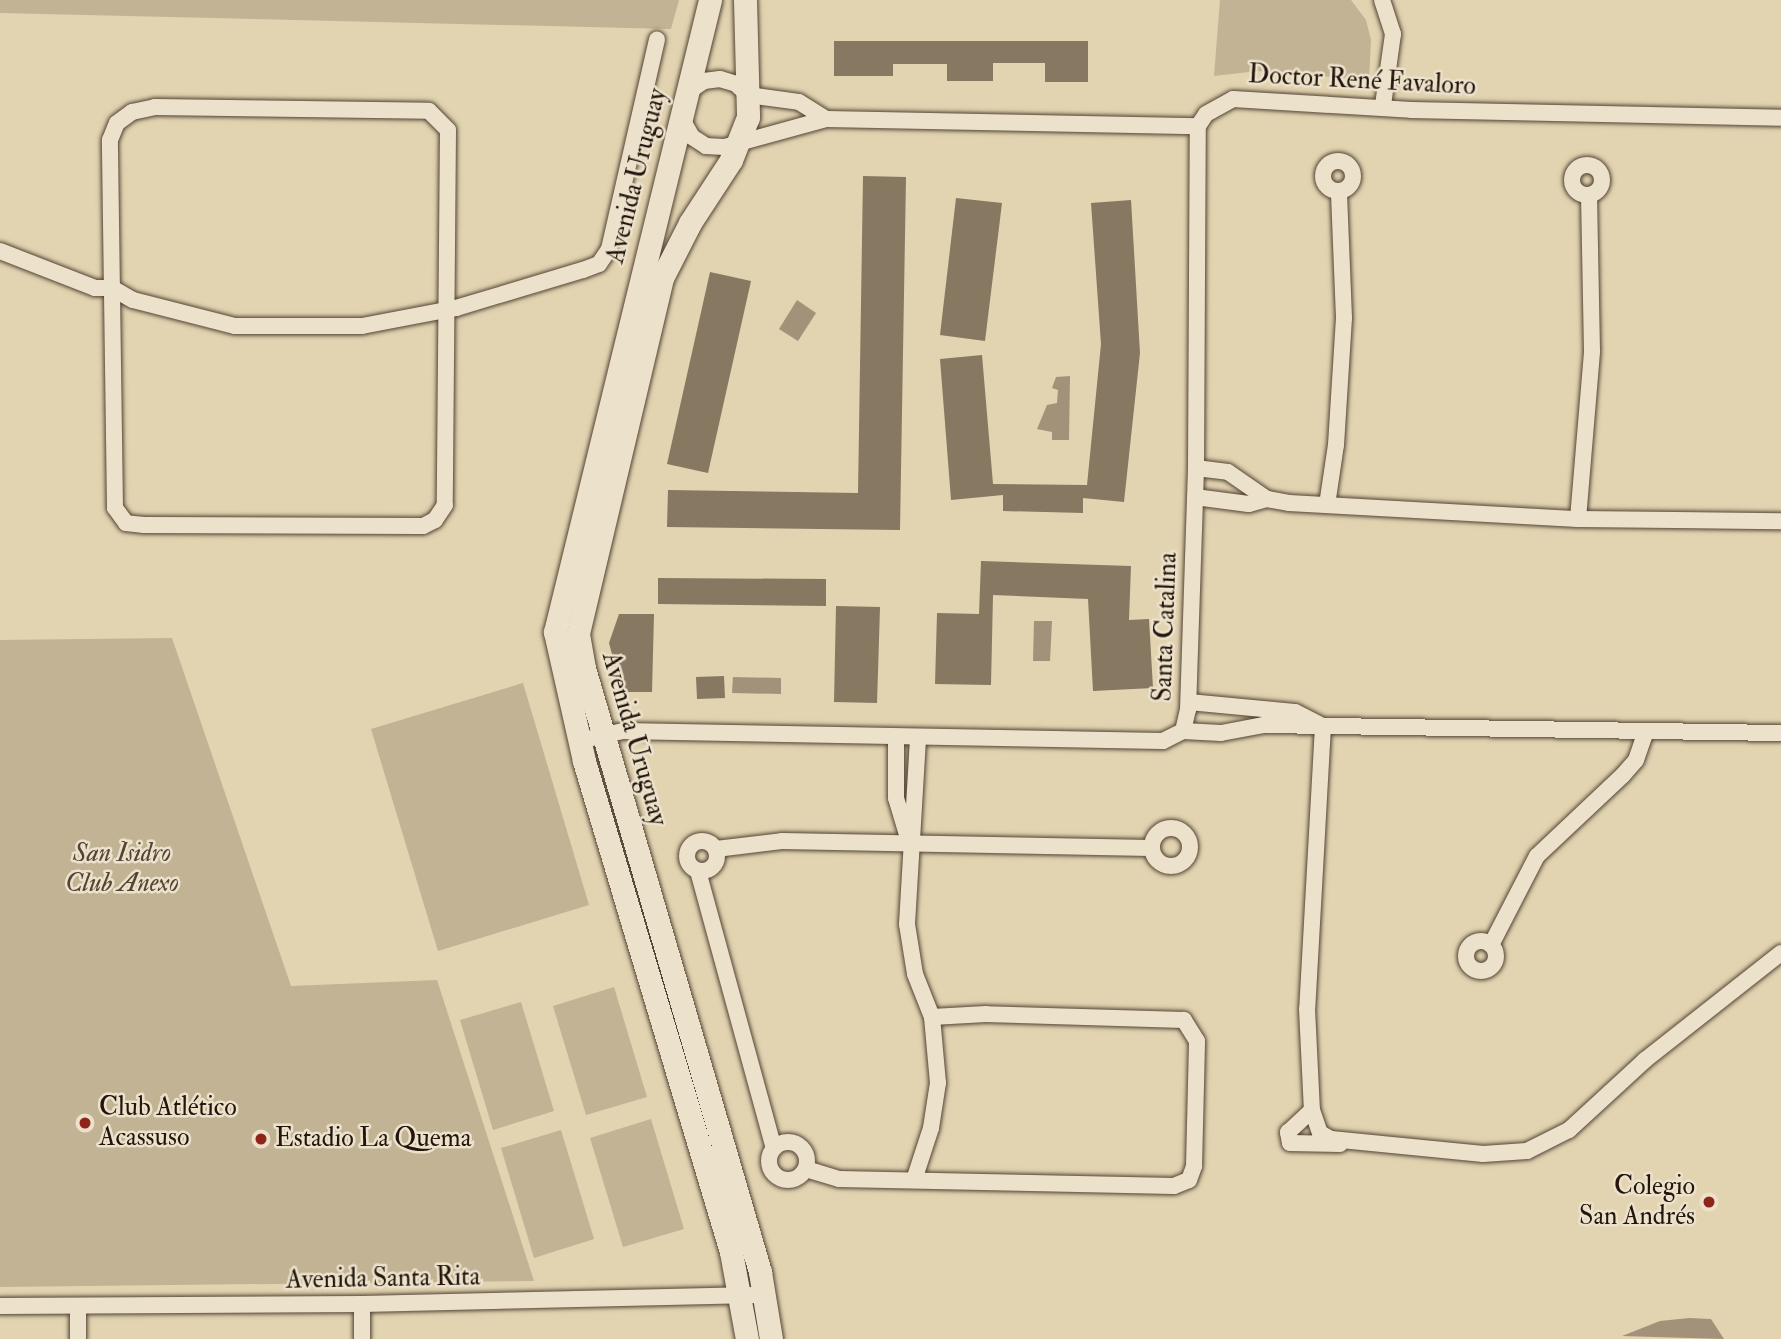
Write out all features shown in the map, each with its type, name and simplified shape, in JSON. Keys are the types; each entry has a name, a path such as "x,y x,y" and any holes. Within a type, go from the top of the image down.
{"main road":[{"name":"Avenida Uruguay","path":"710,0 556,618 555,647 579,741 742,1297 747,1339"},
{"name":"Avenida Uruguay","path":"745,0 748,95 741,139 662,278 580,616 580,651 766,1295 771,1339"}],"street":[{"path":"1382,0 1393,34 1383,105"},
{"path":"0,251 95,288 112,288 133,300 235,326 362,326 447,310 583,270 603,260 657,39"},
{"path":"826,119 799,102 748,95 736,84 720,79 704,81 691,90 684,104 683,121 692,137 706,146 724,147 741,139 826,119 1198,125"},
{"name":"Doctor René Favaloro","path":"1198,125 1206,114 1233,99 1383,105 1411,110 1781,118"},
{"path":"155,107 429,111 448,130 445,505 435,520 423,526 126,523 115,508 112,288 110,140 117,123 132,112 155,107"},
{"name":"Santa Catalina","path":"579,741 623,730 1163,741 1182,731 1189,702 1196,468 1198,125"},
{"path":"1327,505 1336,445 1344,318 1339,191"},
{"path":"1578,519 1592,351 1589,195"},
{"path":"1196,468 1228,472 1267,499"},
{"path":"1195,498 1249,504 1267,499 1327,505 1578,519 1781,521"},
{"path":"1189,702 1295,712 1323,726"},
{"path":"1182,731 1221,733 1264,724 1645,734 1781,733"},
{"path":"1323,726 1307,1009 1312,1110 1320,1133 1344,1143"},
{"path":"1491,945 1537,856 1623,775 1636,760 1645,734"},
{"path":"896,737 896,798 910,844"},
{"path":"914,1180 937,1102 932,1017 909,953 906,890 918,737"},
{"path":"774,1147 786,1142 799,1145 807,1156 806,1169 798,1178 780,1179 769,1165 774,1147 698,871 688,861 690,847 703,841 716,849 782,841 1151,848"},
{"path":"698,871 713,868 716,849"},
{"path":"1312,1110 1288,1132 1290,1143 1394,1143 1505,1154 1539,1146 1569,1130 1645,1060 1781,953"},
{"path":"806,1169 839,1179 1174,1186 1189,1180 1194,1166 1197,1041 1184,1020 974,1014 932,1017"},
{"name":"Avenida Santa Rita","path":"0,1306 362,1304 766,1295"},
{"path":"362,1304 362,1339"},
{"path":"78,1306 78,1339"}],"green space":[{"path":"0,0 679,0 671,29 0,13"},
{"path":"1220,0 1351,0 1366,20 1371,40 1369,80 1258,71 1214,76"},
{"name":"San Isidro Club Anexo","path":"172,638 291,986 437,980 534,1281 0,1287 0,640"},
{"path":"523,683 589,905 438,951 371,729"},
{"path":"614,987 647,1097 586,1115 553,1006"},
{"path":"521,1002 554,1111 493,1130 460,1020"},
{"path":"651,1119 684,1229 623,1247 590,1138"},
{"path":"561,1130 594,1239 534,1258 501,1148"}],"shaded area":[{"path":"797,300 816,313 798,341 779,329"},
{"path":"1070,376 1069,440 1052,440 1052,432 1037,429 1047,405 1057,403 1058,390 1052,388 1056,377"},
{"path":"1034,621 1052,621 1050,661 1033,661"},
{"path":"733,677 781,678 781,694 732,693"},
{"path":"1711,1319 1724,1339 1622,1336 1660,1321"}],"building":[{"path":"834,41 1088,41 1088,82 1045,82 1045,63 993,63 993,81 947,81 947,64 893,64 893,76 834,76"},
{"path":"863,176 906,177 900,530 667,527 668,490 858,493"},
{"path":"956,198 1002,203 985,341 940,335"},
{"path":"1131,200 1140,353 1124,502 1083,498 1083,513 1003,511 1003,495 951,500 940,359 982,355 993,484 1087,485 1101,344 1091,203"},
{"path":"710,272 751,281 708,473 667,464"},
{"path":"981,561 1131,566 1129,620 1149,619 1153,688 1093,691 1088,599 993,595 991,685 935,684 937,613 979,614"},
{"path":"658,578 826,579 826,606 658,604"},
{"path":"836,606 880,607 877,703 834,702"},
{"path":"619,614 654,614 652,692 622,692 609,643"},
{"path":"724,676 725,698 697,699 696,677"}],"place":[{"name":"Club Atlético Acassuso","path":"85,1123"},
{"name":"Estadio La Quema","path":"261,1139"},
{"name":"Colegio San Andrés","path":"1709,1202"}]}
